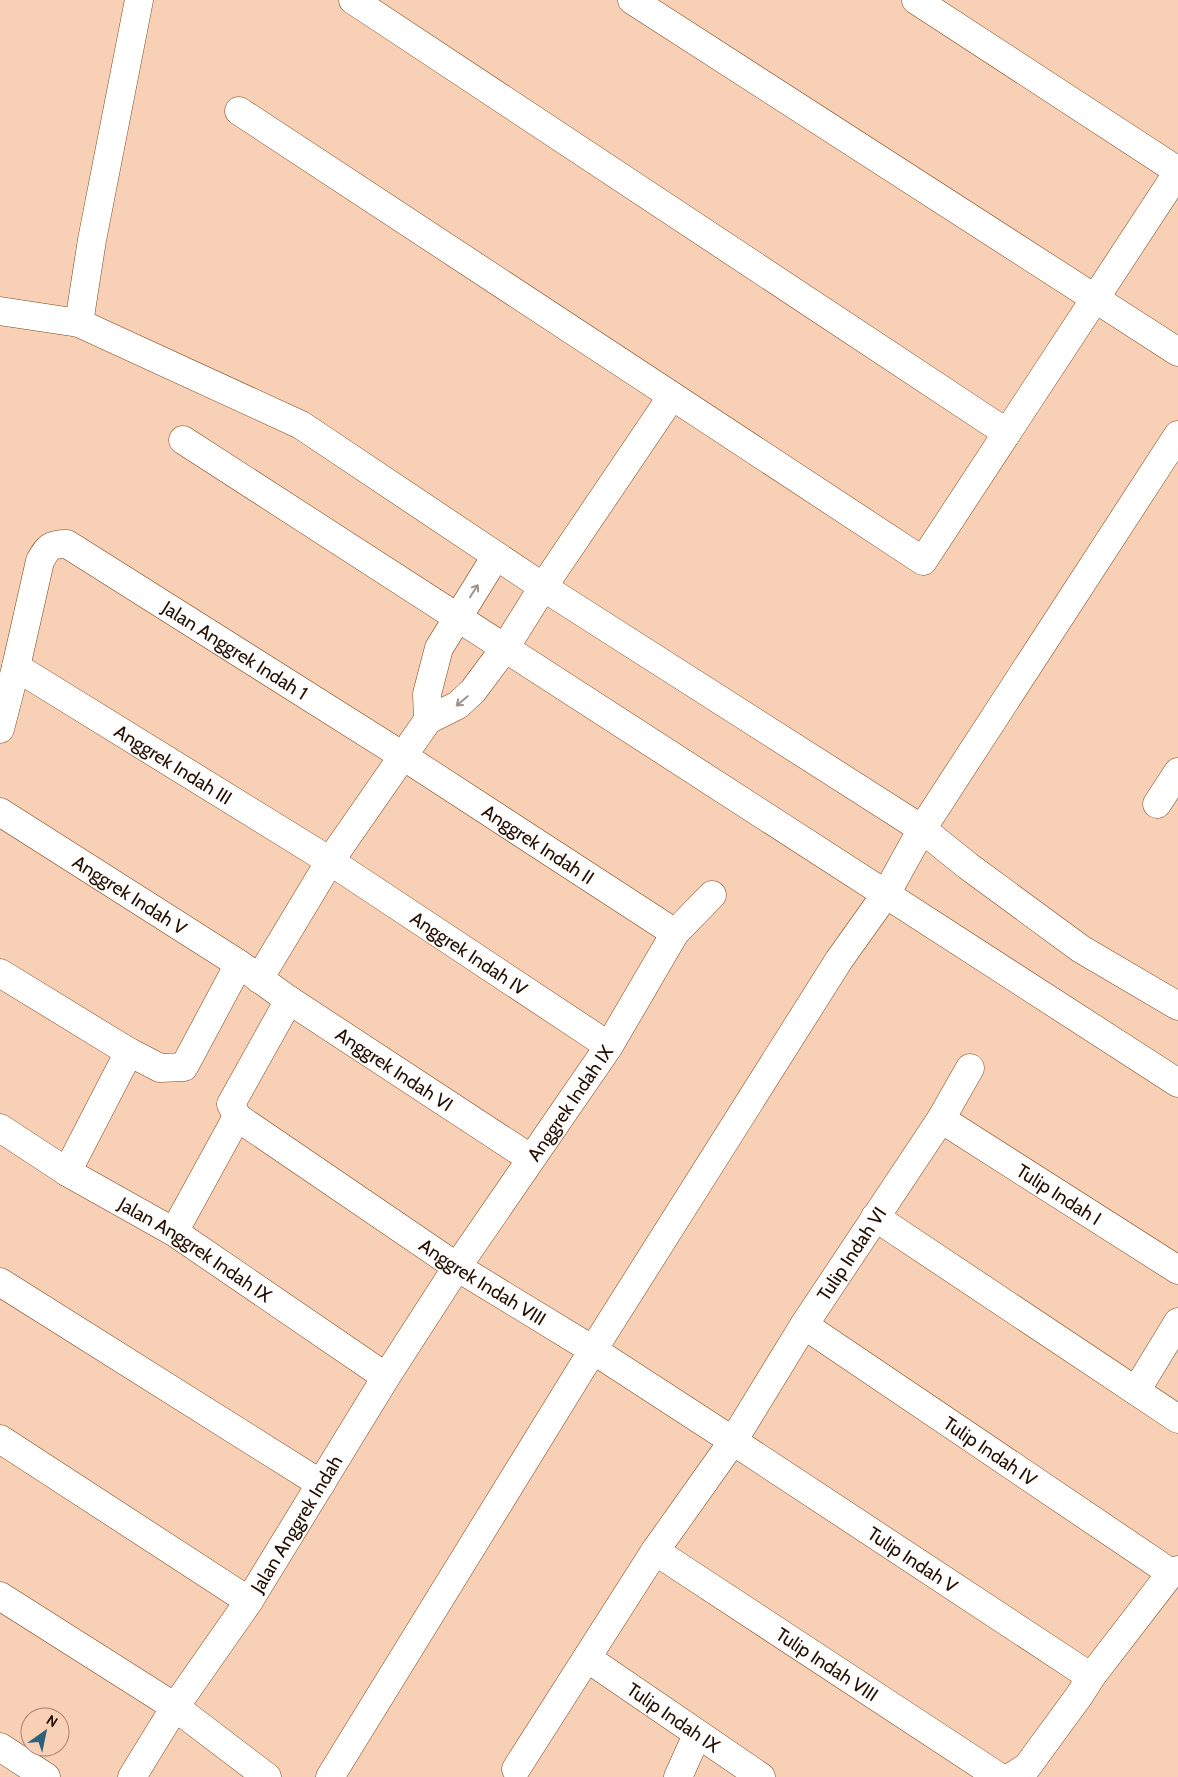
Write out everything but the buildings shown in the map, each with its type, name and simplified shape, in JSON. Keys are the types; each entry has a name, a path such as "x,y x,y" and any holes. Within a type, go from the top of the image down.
{"street":[{"path":"79,323 92,240 139,0"},
{"path":"354,0 1007,433"},
{"path":"632,0 1178,352"},
{"path":"239,111 923,562 1178,172 916,0"},
{"path":"0,311 79,323 301,425 543,587 922,829 968,866 1081,949 1178,1006"},
{"path":"0,973 129,1052 160,1068 184,1067 428,720 458,705 468,696 505,648 543,587 672,396"},
{"path":"330,1777 593,1350 839,960 886,894 922,829 1178,435"},
{"path":"183,440 1178,1083"},
{"name":"Jalan Anggrek Indah 1","path":"16,667 40,561 48,547 56,544 66,544 403,756"},
{"path":"428,720 427,694 439,648 496,556"},
{"path":"0,729 16,667"},
{"name":"Anggrek Indah III","path":"16,667 330,861"},
{"name":"Anggrek Indah II","path":"403,756 675,933"},
{"path":"1157,804 1178,772"},
{"name":"Anggrek Indah V","path":"0,812 249,972"},
{"name":"Anggrek Indah IV","path":"330,861 609,1046"},
{"name":"Anggrek Indah IX","path":"457,1267 530,1158 609,1046 675,933 712,895"},
{"name":"Anggrek Indah VI","path":"249,972 530,1158"},
{"path":"174,1232 237,1117 231,1104 289,1000"},
{"path":"67,1172 129,1052"},
{"name":"Tulip Indah VI","path":"516,1769 655,1551 733,1441 804,1325 941,1118 970,1068"},
{"name":"Anggrek Indah VIII","path":"237,1117 457,1267 593,1350 733,1441"},
{"name":"Tulip Indah I","path":"941,1118 1178,1270"},
{"name":"Jalan Anggrek Indah IX","path":"0,1128 67,1172 174,1232 386,1377"},
{"path":"875,1217 1178,1419"},
{"name":"Jalan Anggrek Indah","path":"132,1777 174,1707 249,1601 386,1377 457,1267"},
{"path":"0,1282 321,1484"},
{"path":"1136,1391 1178,1322"},
{"name":"Tulip Indah IV","path":"804,1325 1174,1571"},
{"path":"0,1438 249,1601"},
{"name":"Tulip Indah V","path":"733,1441 1091,1677"},
{"name":"Tulip Indah VIII","path":"655,1551 999,1777"},
{"path":"1011,1777 1027,1767 1091,1677 1174,1571"},
{"path":"0,1596 174,1707 267,1777"},
{"name":"Tulip Indah IX","path":"587,1658 761,1777"},
{"path":"678,1777 697,1735"},
{"path":"0,1748 46,1777"}]}
